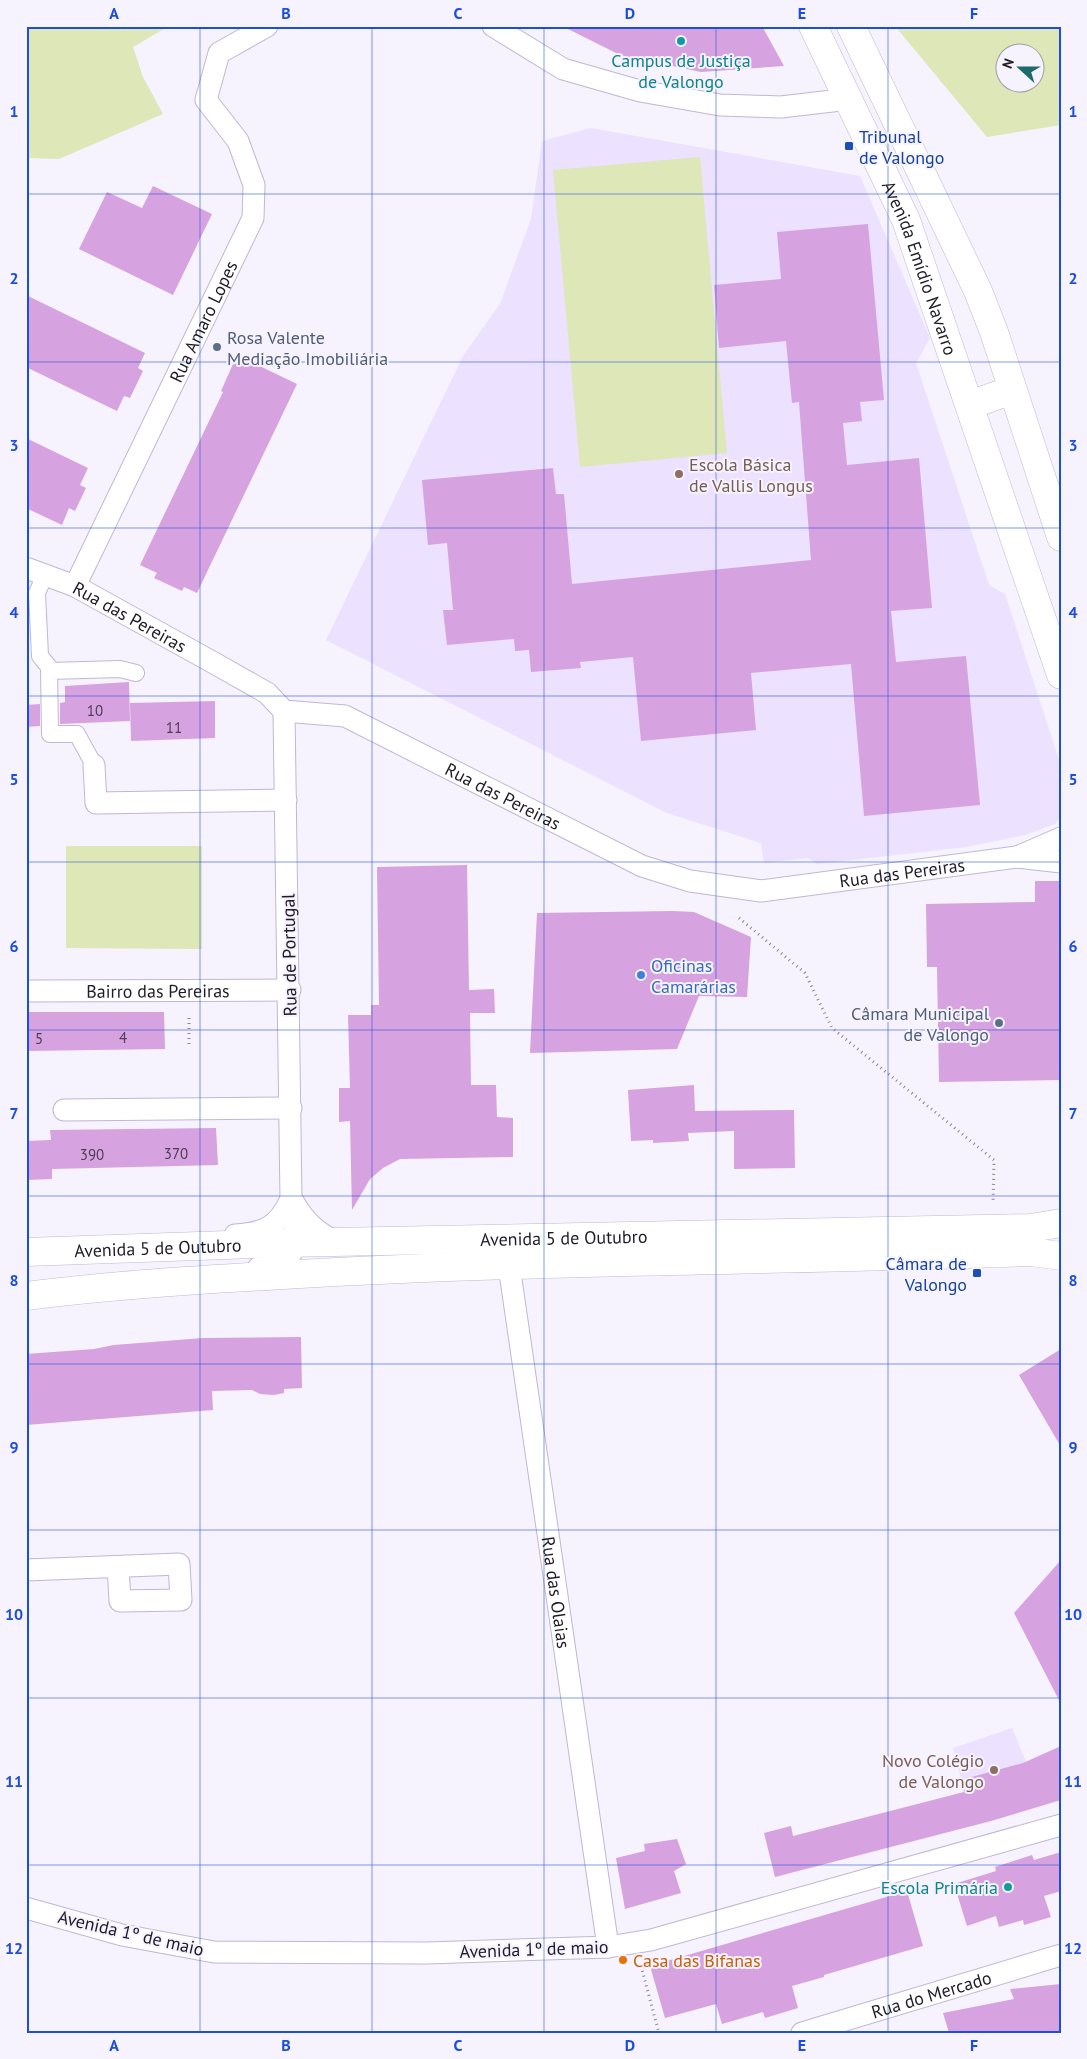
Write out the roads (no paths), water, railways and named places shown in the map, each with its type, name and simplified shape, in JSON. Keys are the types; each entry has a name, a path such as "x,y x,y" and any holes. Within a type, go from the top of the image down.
{"main road":[{"name":"Avenida Emídio Navarro","path":"813,26 906,220 1061,675"},
{"name":"Avenida Emídio Navarro","path":"851,26 978,291 1061,537"},
{"path":"970,405 1012,390"},
{"name":"Avenida 5 de Outubro","path":"26,1296 201,1280 432,1266 507,1251 1031,1228 1061,1224"},
{"name":"Avenida 5 de Outubro","path":"26,1252 337,1242 507,1251 830,1259 1031,1252 1061,1256"},
{"name":"Avenida 5 de Outubro","path":"64,1251 67,1291"}],"street":[{"name":"Rua Amaro Lopes","path":"75,586 253,218 254,185 238,141 206,100 219,54 267,26"},
{"path":"493,26 563,69 640,91 720,104 780,107 849,99"},
{"path":"36,571 40,656 49,671 50,734 77,734 94,765 96,803 286,800"},
{"name":"Rua das Pereiras","path":"36,571 75,586 267,693 284,711 345,716 642,866 690,881 762,891 1017,858 1061,862"},
{"path":"49,671 120,669 136,673"},
{"name":"Rua de Portugal","path":"284,711 292,1199 295,1243"},
{"name":"Rua das Pereiras","path":"1017,858 1061,838"},
{"name":"Bairro das Pereiras","path":"26,990 290,990"},
{"path":"64,1110 291,1108"},
{"path":"220,1246 232,1236 253,1234 270,1228 284,1214 292,1199 307,1222 321,1235 337,1242"},
{"path":"201,1280 214,1270 279,1265 290,1258 295,1243"},
{"name":"Rua das Olaias","path":"507,1251 608,1946"},
{"path":"26,1570 118,1566"},
{"name":"Avenida 1º de maio","path":"26,1908 122,1935 214,1952 427,1953 608,1946 651,1940 1061,1825"},
{"name":"Rua do Mercado","path":"802,2033 1061,1955"}],"place":[{"name":"Campus de Justiça de Valongo","path":"681,41"},
{"name":"Tribunal de Valongo","path":"849,146"},
{"name":"Rosa Valente Mediação Imobiliária","path":"217,347"},
{"name":"Escola Básica de Vallis Longus","path":"679,474"},
{"name":"Oficinas Camarárias","path":"641,975"},
{"name":"Câmara Municipal de Valongo","path":"999,1023"},
{"name":"Câmara de Valongo","path":"977,1273"},
{"name":"Novo Colégio de Valongo","path":"994,1770"},
{"name":"Escola Primária","path":"1008,1887"},
{"name":"Casa das Bifanas","path":"623,1960"}]}
